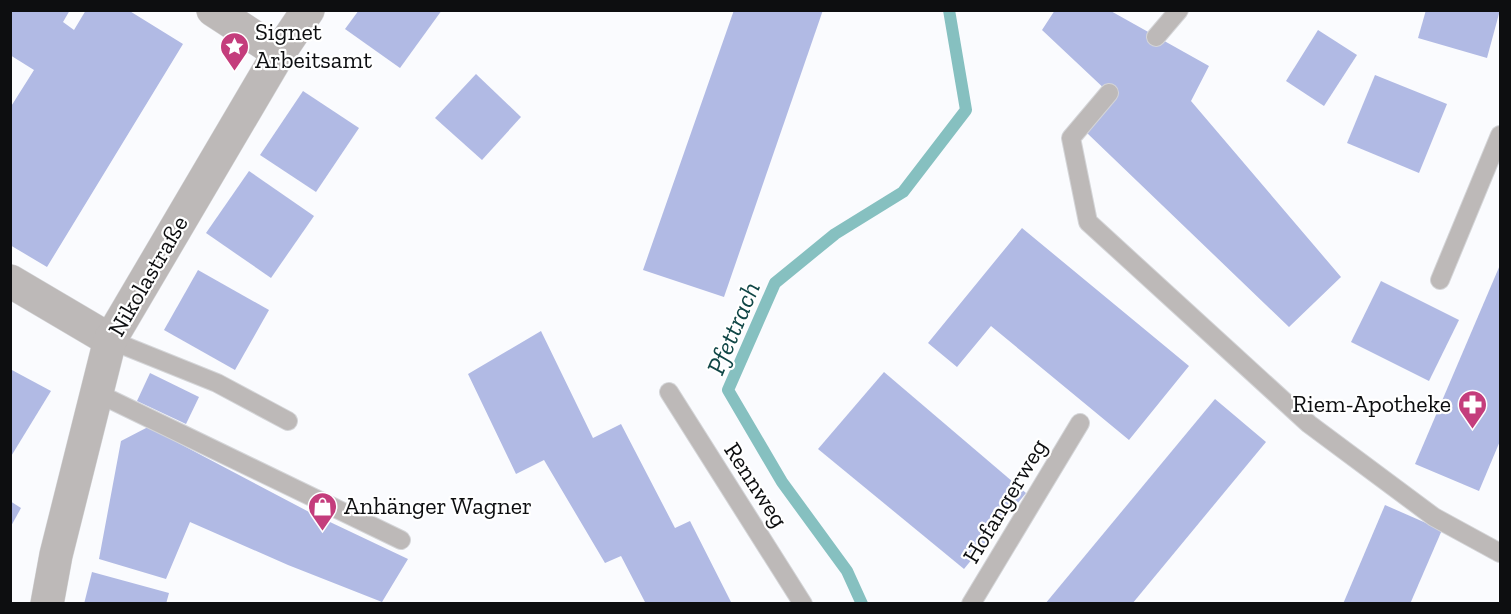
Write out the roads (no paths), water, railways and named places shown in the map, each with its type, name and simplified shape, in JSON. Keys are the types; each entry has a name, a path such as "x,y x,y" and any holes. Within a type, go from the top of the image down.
{"street":[{"path":"213,10 279,53"},
{"name":"Nikolastraße","path":"47,603 56,555 110,340 279,53 308,10"},
{"path":"10,281 110,340"}],"lane":[{"path":"1156,37 1179,10"},
{"path":"1108,93 1071,138 1088,222 1309,424 1434,517 1500,553"},
{"path":"1440,280 1500,135"},
{"path":"110,340 217,383 288,421"},
{"name":"Rennweg","path":"669,392 803,603"},
{"path":"97,393 401,540"},
{"name":"Hofangerweg","path":"971,603 1080,423"}],"waterway":[{"name":"Pfettrach","path":"862,604 847,571 782,482 728,390 775,283 835,234 903,192 966,110 949,10"}],"place":[{"name":"Signet Arbeitsamt","path":"234,72"},
{"name":"Riem-Apotheke","path":"1472,430"},
{"name":"Anhänger Wagner","path":"323,532"}]}
